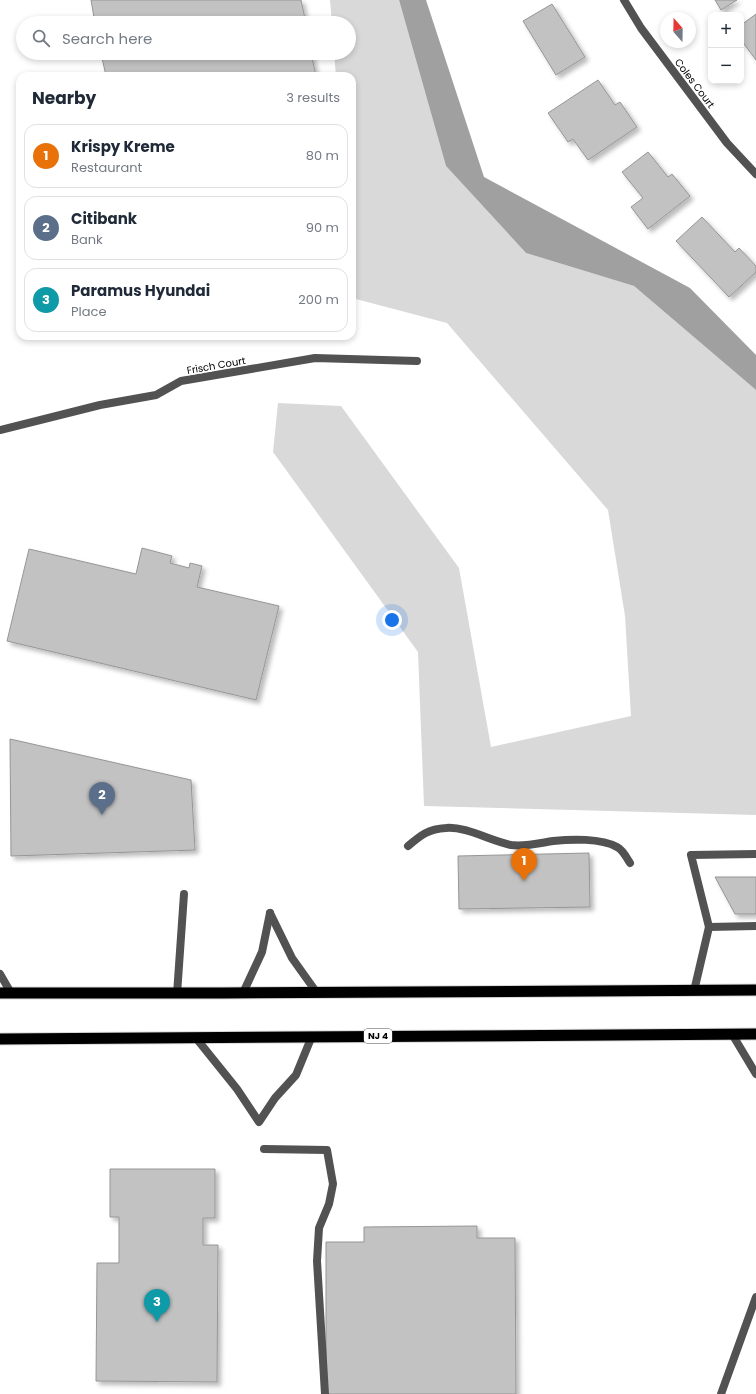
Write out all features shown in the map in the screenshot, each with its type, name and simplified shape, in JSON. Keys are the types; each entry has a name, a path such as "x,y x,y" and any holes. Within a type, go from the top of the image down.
{"highway":[{"path":"6,993 177,994 756,990"},
{"name":"NJ 4","path":"0,1039 756,1034"}],"street":[{"name":"Coles Court","path":"624,0 641,28 723,136 756,174"},
{"name":"Frisch Court","path":"0,430 100,405 156,395 181,381 315,358 417,361"},
{"path":"408,846 424,832 447,827 468,831 486,838 512,845 536,844 555,841 597,840 618,847 630,863"},
{"path":"694,991 709,927 691,855 756,854"},
{"path":"177,994 184,894"},
{"path":"243,993 262,952 270,913 292,958 317,993"},
{"path":"709,927 756,926"},
{"path":"0,974 6,993"},
{"path":"732,1034 756,1074"},
{"path":"196,1038 237,1089 258,1122 274,1098 296,1075 312,1036"},
{"path":"264,1149 327,1150 333,1184 329,1204 320,1228 316,1261 325,1394"},
{"path":"721,1394 756,1297"}],"shaded area":[{"path":"330,0 399,0 446,166 526,253 634,286 756,390 756,815 424,806 418,652 273,452 278,403 341,406 459,568 491,747 631,716 625,616 608,510 447,323 356,299 356,72 336,72 335,60 356,60 356,16 331,16"},
{"path":"399,0 426,0 484,177 690,288 756,355 756,390 634,286 526,253 446,166"}],"building":[{"path":"91,0 301,0 304,16 94,16"},
{"path":"715,0 737,0 721,10"},
{"path":"552,4 585,57 556,75 523,21"},
{"path":"756,14 756,60 744,44 744,23"},
{"path":"103,60 313,60 315,72 105,72"},
{"path":"598,80 615,105 620,102 637,127 588,160 573,139 568,142 548,113"},
{"path":"648,152 668,177 672,174 690,196 648,229 631,207 643,198 622,172"},
{"path":"702,217 735,252 739,248 756,266 756,272 729,297 676,241"},
{"path":"142,548 172,556 170,563 189,568 190,563 202,566 197,587 279,606 256,700 7,641 29,549 136,574"},
{"path":"10,739 191,780 195,850 11,856"},
{"path":"589,853 590,907 459,909 458,856"},
{"path":"715,877 756,877 756,914 735,914"},
{"path":"110,1169 215,1169 215,1218 203,1218 203,1245 218,1245 217,1382 96,1381 97,1263 119,1263 119,1217 110,1217"},
{"path":"477,1226 477,1238 515,1238 516,1394 326,1394 326,1242 364,1242 364,1227"}],"place":[{"name":"Citibank","path":"102,815"},
{"name":"Krispy Kreme","path":"524,881"},
{"name":"Paramus Hyundai","path":"157,1322"}]}
